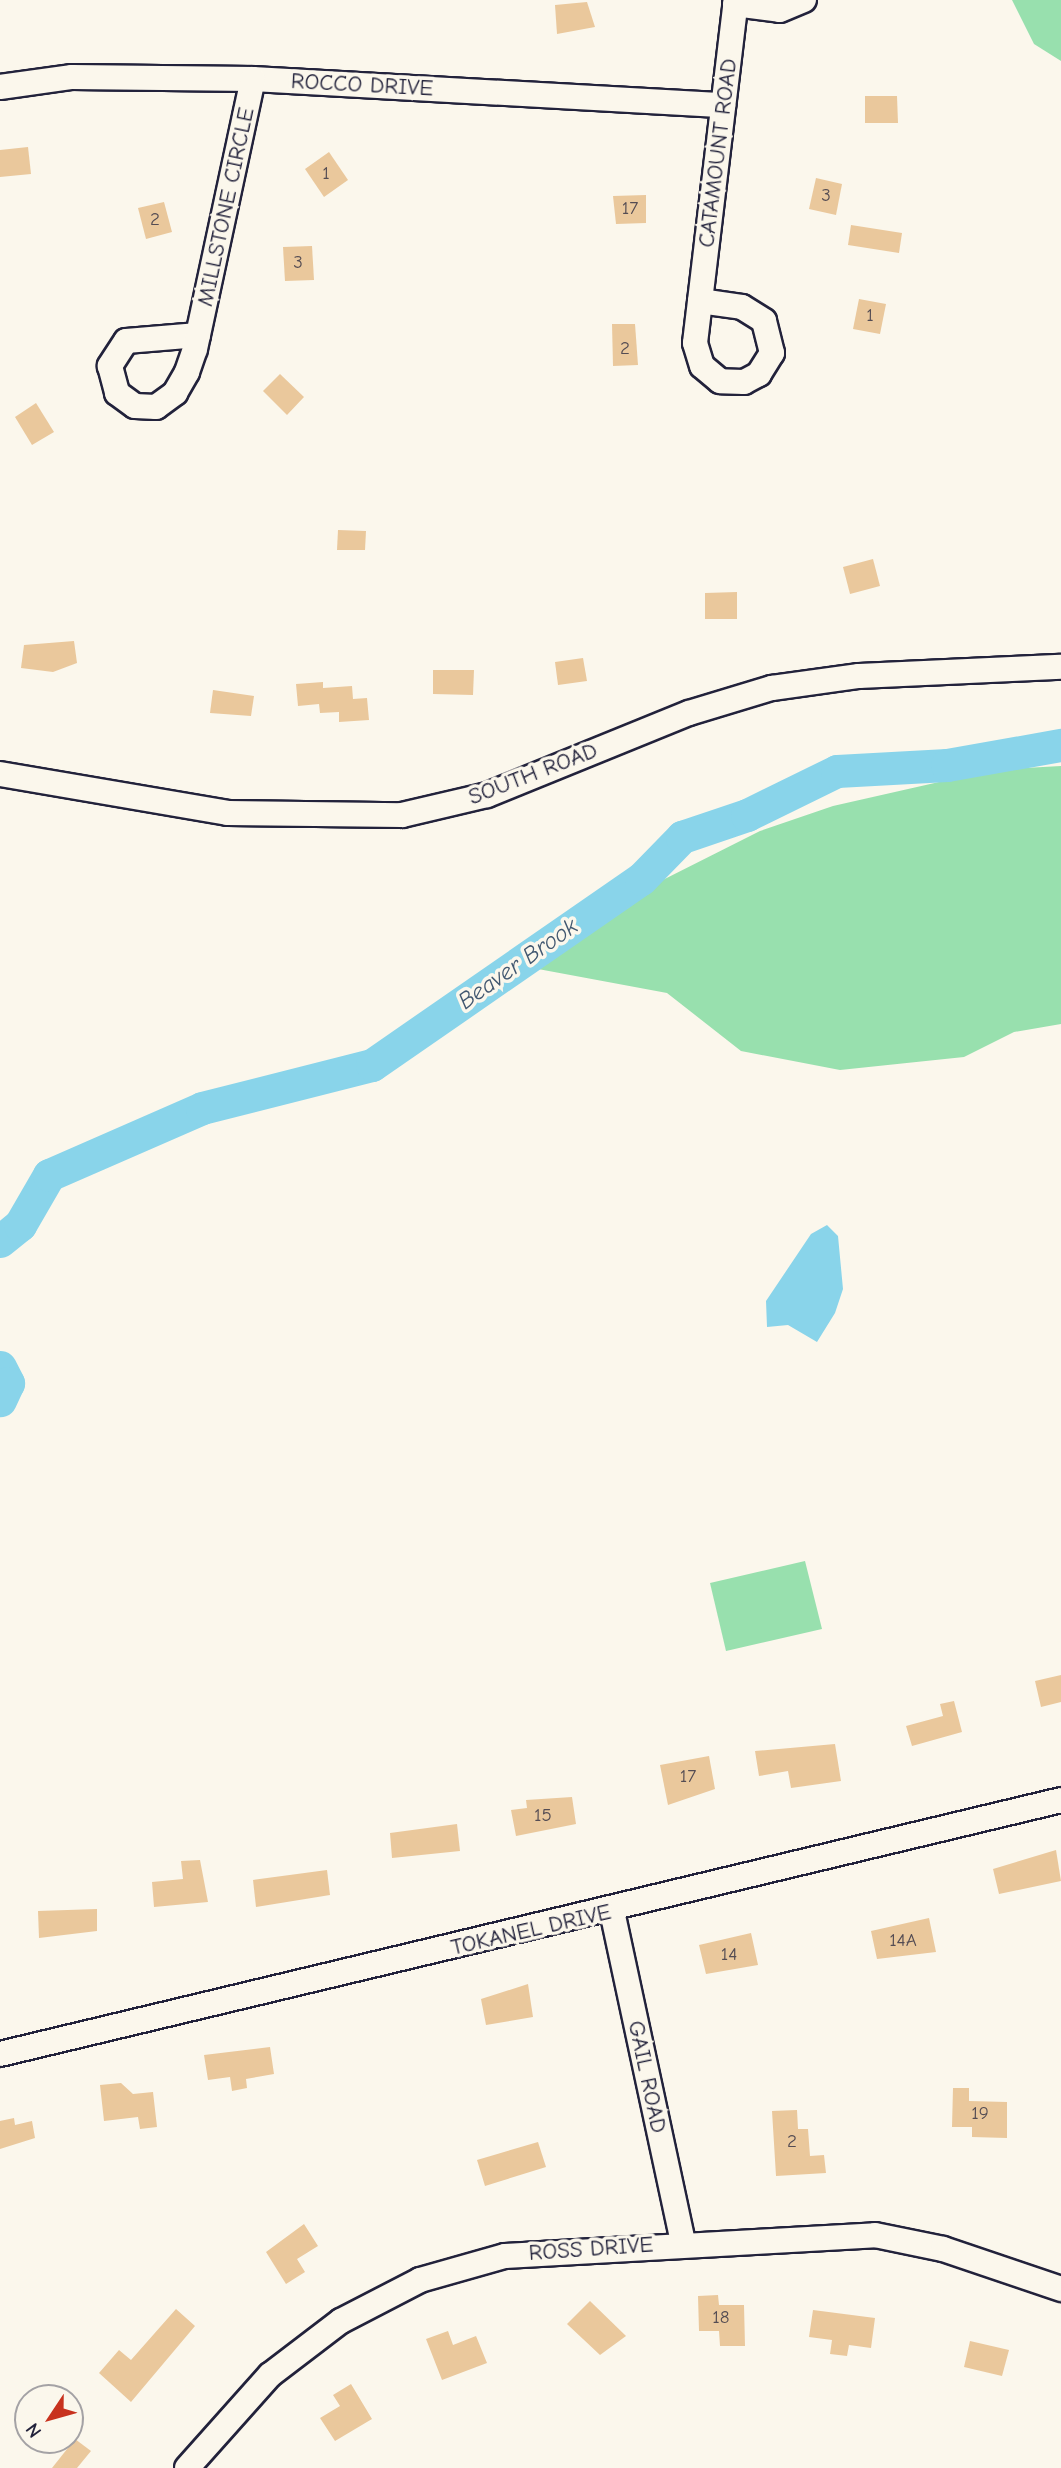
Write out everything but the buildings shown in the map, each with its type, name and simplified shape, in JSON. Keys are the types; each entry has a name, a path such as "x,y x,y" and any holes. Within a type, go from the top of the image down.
{"street":[{"name":"CATAMOUNT ROAD","path":"700,301 735,2 780,10 804,0"},
{"name":"ROCCO DRIVE","path":"0,87 72,77 253,79 723,105"},
{"name":"MILLSTONE CIRCLE","path":"198,335 253,79"},
{"name":"SOUTH ROAD","path":"0,774 228,813 402,815 487,795 689,713 772,688 859,676 1061,667"},
{"name":"TOKANEL DRIVE","path":"0,2054 612,1911 1061,1800"},
{"name":"GAIL ROAD","path":"612,1911 683,2243"},
{"name":"ROSS DRIVE","path":"187,2468 239,2406 296,2354 420,2280 505,2256 683,2243 899,2238 1061,2289"}],"green space":[{"path":"1012,0 1061,0 1061,61 1034,44"},
{"path":"1061,766 1061,1024 1014,1032 964,1057 840,1070 741,1051 667,993 538,969 619,902 760,831 833,806 992,770"},
{"path":"805,1561 822,1629 726,1651 710,1583"}],"water":[{"path":"827,1225 838,1236 843,1289 835,1313 817,1342 788,1325 767,1327 766,1301 811,1234"}],"waterway":[{"name":"Beaver Brook","path":"0,1241 20,1225 49,1175 202,1108 372,1065 641,879 682,837 747,815 837,771 947,765 1061,745"},
{"name":"Beaver Brook","path":"0,1367 8,1383 0,1400"}]}
